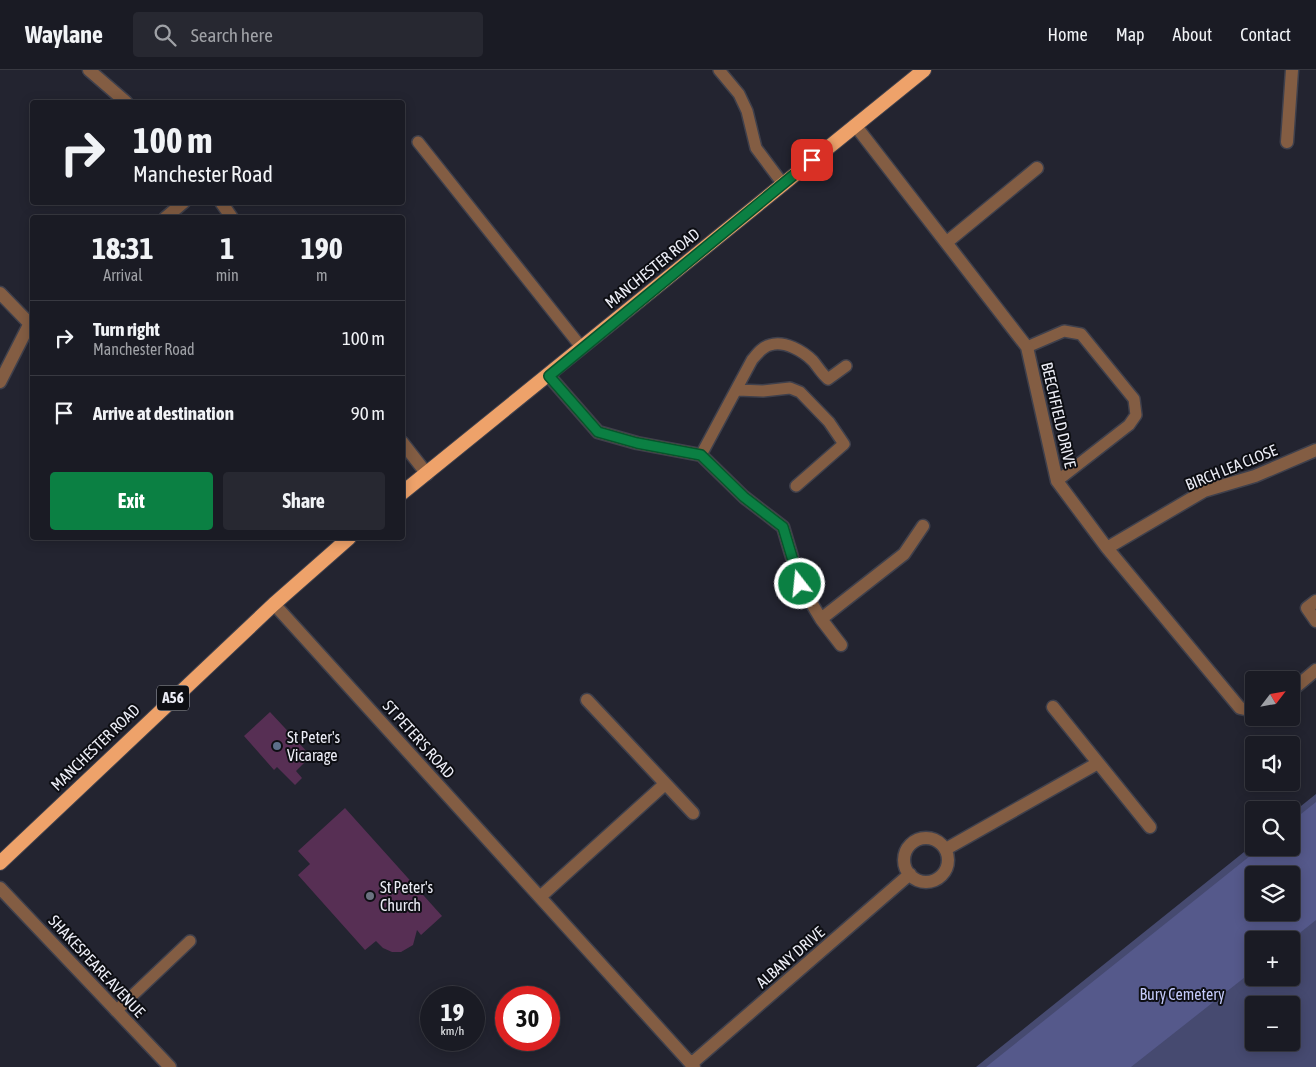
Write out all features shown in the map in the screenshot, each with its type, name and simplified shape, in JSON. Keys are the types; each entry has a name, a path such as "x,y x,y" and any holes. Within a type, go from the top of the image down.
{"highway":[{"name":"MANCHESTER ROAD","path":"405,491 549,376 924,70"},
{"name":"MANCHESTER ROAD","path":"0,862 274,604 347,540"}],"street":[{"path":"1287,142 1292,70"},
{"path":"91,71 124,100"},
{"name":"BEECHFIELD DRIVE","path":"855,125 1027,347 1057,480 1107,548 1240,708 1245,709"},
{"path":"947,242 1037,168"},
{"path":"169,215 180,205"},
{"path":"0,293 30,321"},
{"path":"0,382 30,324"},
{"path":"549,376 598,432 637,443 701,455 744,497 783,527 800,584 840,645"},
{"path":"405,446 427,474"},
{"name":"BIRCH LEA CLOSE","path":"1107,548 1204,491 1255,476 1316,450"},
{"path":"821,618 904,554 923,526"},
{"path":"1316,601 1307,608 1316,620"},
{"name":"ST PETER'S ROAD","path":"274,604 692,1065"},
{"path":"1300,683 1316,670"},
{"path":"587,700 693,813"},
{"path":"1053,707 1150,827"},
{"path":"946,849 1098,763"},
{"path":"540,897 665,784"},
{"path":"924,837 939,841 946,849 949,860 948,867 939,878 926,882 919,881 910,874 904,865 906,850 910,844 924,837"},
{"name":"ALBANY DRIVE","path":"692,1065 910,874"},
{"name":"SHAKESPEARE AVENUE","path":"0,888 170,1067"}],"lane":[{"path":"719,70 739,94 747,111 756,148 783,184"},
{"path":"418,142 582,348"},
{"path":"1027,347 1064,331 1081,334 1134,399 1136,415 1129,425 1057,480"},
{"path":"701,455 752,360 770,344 790,346 805,354 828,379 846,366"},
{"path":"736,390 763,391 790,388 800,392 829,422 844,444 796,486"},
{"path":"116,1011 190,941"}],"green space":[{"name":"Bury Cemetery","path":"1316,794 1316,1067 976,1067 1245,851 1245,856 1300,856 1300,807"},
{"path":"1316,802 1316,920 1300,933 1300,931 1245,931 1245,977 1131,1067 986,1067 1250,856 1300,856 1300,815"}],"building":[{"name":"St Peter's Vicarage","path":"270,712 311,756 296,771 302,778 295,785 277,767 274,770 244,736"},
{"name":"St Peter's Church","path":"345,808 442,916 421,935 417,930 413,945 401,952 392,952 383,948 376,941 365,950 298,875 310,864 298,851"}],"place":[{"name":"St Peter's Vicarage","path":"277,746"},
{"name":"St Peter's Church","path":"370,896"}],"route":[{"path":"800,584 783,527 744,497 701,455 637,443 598,432 549,376 812,160"}]}
